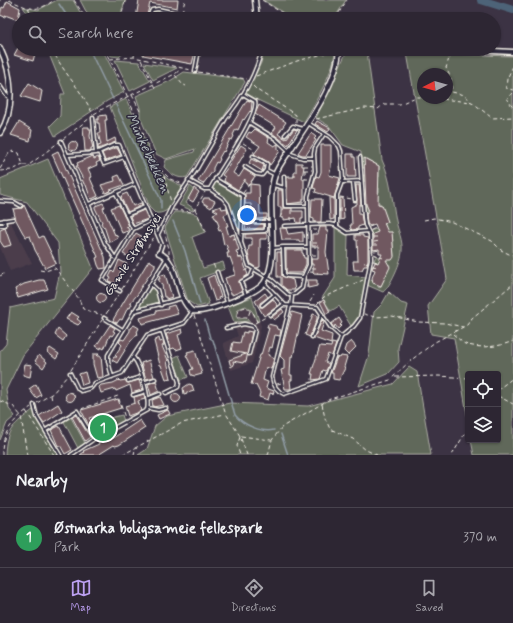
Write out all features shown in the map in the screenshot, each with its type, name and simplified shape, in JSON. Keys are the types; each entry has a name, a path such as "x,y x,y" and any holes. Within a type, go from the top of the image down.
{"street":[{"path":"255,0 256,12"},
{"path":"0,48 9,77 10,97 5,122 0,133"},
{"path":"501,51 513,52"},
{"path":"159,253 170,262 182,298 192,311 219,308 227,302 258,289 264,283 270,269 272,248 273,186 275,175 311,119 333,75 337,56"}],"lane":[{"path":"150,12 155,9 174,12"},
{"path":"195,71 198,56"},
{"name":"Gamle Strømsvei","path":"158,234 172,206 204,157 208,147 252,80 260,56"},
{"path":"0,86 6,95 10,97"},
{"path":"208,189 250,123 256,102 243,94"},
{"path":"93,117 98,152 104,165 124,157"},
{"path":"250,123 276,139 289,152 303,158 314,158"},
{"path":"308,123 324,134 330,136 339,146 342,160 342,182 337,196 337,226"},
{"path":"285,135 291,127 296,125 304,129"},
{"path":"324,134 315,148 315,170 308,206 308,225 311,247 309,266 304,277 302,288 292,296 272,377 274,384 280,392 288,393 325,380 341,336 357,323 361,314 371,260 372,246 365,225 360,157"},
{"path":"61,141 105,243 115,258"},
{"path":"68,155 98,152 118,144 154,228 158,234 162,245 159,253"},
{"path":"245,166 256,174 262,175 266,170 267,164 253,156"},
{"path":"266,170 275,175"},
{"path":"284,176 285,206 308,206"},
{"path":"215,179 241,195 243,222 241,243"},
{"path":"188,180 223,198 228,204 250,269 267,277 286,293 292,296"},
{"path":"342,182 361,181"},
{"path":"353,182 355,200"},
{"path":"89,204 135,184"},
{"path":"273,186 285,188"},
{"path":"116,193 133,229"},
{"path":"0,201 14,202 21,206"},
{"path":"126,215 145,207"},
{"path":"0,221 13,219"},
{"path":"0,225 5,224 4,220"},
{"path":"120,291 102,280 133,229 151,220"},
{"path":"242,232 264,232 266,230 266,221"},
{"path":"243,222 272,222"},
{"path":"284,226 330,224 337,226 347,233 368,231"},
{"path":"272,248 311,247"},
{"path":"283,248 284,274 287,276 304,277"},
{"path":"112,377 108,355 166,258"},
{"path":"246,295 241,282 250,276 254,271"},
{"path":"217,272 227,302"},
{"path":"264,283 284,304 290,306 315,306 320,309 333,331 341,336"},
{"path":"151,284 157,290 161,304"},
{"path":"262,305 275,294"},
{"path":"134,311 182,298"},
{"path":"270,315 284,304"},
{"path":"70,373 78,389 81,391 91,388 95,383 122,373 147,335 185,322 192,311"},
{"path":"312,337 322,314"},
{"path":"104,317 123,330"},
{"path":"226,328 251,324 254,330 249,354"},
{"path":"162,330 179,382 178,388 166,393"},
{"path":"133,357 146,391 148,408"},
{"path":"128,381 141,377"},
{"path":"143,383 155,379"},
{"path":"133,395 146,391"},
{"path":"147,399 160,394"},
{"path":"34,405 37,417 60,455"},
{"path":"148,408 159,410 166,408"},
{"path":"71,455 94,439 142,414 148,408"},
{"path":"46,430 76,411 94,439"}],"path":[{"path":"8,0 27,8 42,8 54,0"},
{"path":"74,0 82,12"},
{"path":"122,12 125,0"},
{"path":"181,12 186,0"},
{"path":"262,0 280,12"},
{"path":"339,12 347,0"},
{"path":"27,8 30,12"},
{"path":"56,56 62,69 87,101 93,117"},
{"path":"108,56 156,164 170,179 185,185"},
{"path":"254,76 317,56"},
{"path":"450,56 446,68 451,78 452,92 465,95 492,118 513,117"},
{"path":"110,59 134,57 181,69 252,80 252,84 257,90 296,115 296,125"},
{"path":"140,59 155,88"},
{"path":"513,66 507,79 506,88 513,90"},
{"path":"127,96 175,74 181,69"},
{"path":"175,74 182,84 186,86"},
{"path":"513,93 507,98 513,108"},
{"path":"132,94 141,113"},
{"path":"311,119 318,119 365,108 378,109 384,104 400,104 417,97"},
{"path":"453,100 472,102"},
{"path":"239,140 254,150 253,156"},
{"path":"0,171 12,170 23,165 29,166 61,141"},
{"path":"0,169 9,153 13,151 19,153 23,165"},
{"path":"304,166 315,166"},
{"path":"305,179 305,170 315,170"},
{"path":"164,174 172,206"},
{"path":"241,195 256,174"},
{"path":"284,176 296,176"},
{"path":"193,212 208,189"},
{"path":"337,196 355,200"},
{"path":"280,218 280,211 285,206"},
{"path":"291,221 292,207"},
{"path":"195,209 206,232"},
{"path":"171,210 193,212 197,214"},
{"path":"424,220 434,218 452,222 492,241 501,250 513,256"},
{"path":"370,227 374,225"},
{"path":"162,227 169,249 166,258"},
{"path":"148,232 154,228"},
{"path":"371,230 376,228"},
{"path":"312,230 318,230"},
{"name":"Gamle Strømsvei","path":"2,455 3,442 11,425 20,415 51,395 70,373 152,239 158,234"},
{"path":"304,234 305,242"},
{"path":"374,237 379,237"},
{"path":"375,242 380,241"},
{"path":"312,243 318,243"},
{"path":"375,245 380,245"},
{"path":"311,247 318,247 319,250"},
{"path":"375,251 381,250"},
{"path":"376,254 383,258"},
{"path":"313,255 318,255"},
{"path":"238,258 245,256"},
{"path":"374,262 378,262 379,260"},
{"path":"214,264 217,272"},
{"path":"373,266 378,267"},
{"path":"40,270 45,271 55,268 79,299 82,309 104,317"},
{"path":"312,268 318,268"},
{"path":"244,271 250,269"},
{"path":"310,272 318,273"},
{"path":"0,276 5,273"},
{"path":"315,306 324,297 362,281 367,277"},
{"path":"307,280 307,288"},
{"path":"268,455 272,440 282,427 321,403 340,395 383,383 394,377 410,361 435,342 463,327 513,284"},
{"path":"307,306 314,295"},
{"path":"250,311 248,317 237,317 237,312 240,308 246,307 254,314 257,322"},
{"path":"192,311 225,414 240,436 247,455"},
{"path":"361,314 375,317 392,316 418,322 445,323 463,327"},
{"path":"251,324 270,315"},
{"path":"452,333 465,344 481,347 505,345 513,341"},
{"path":"394,377 438,376 465,378"},
{"path":"501,388 513,378"},
{"path":"51,395 52,401"},
{"path":"76,411 92,404 119,397 126,422"},
{"path":"501,398 513,404"},
{"path":"0,401 13,406 20,415 25,430 28,455"},
{"path":"321,403 330,429 353,438 366,450 377,455"},
{"path":"26,411 54,455"},
{"path":"122,455 182,422 225,414"},
{"path":"452,455 465,434"},
{"path":"240,436 272,440"},
{"path":"240,436 237,446 240,455"},
{"path":"135,448 135,455"}],"shaded area":[{"path":"10,221 32,263 10,271 0,247 0,223"},
{"path":"252,297 261,326 252,363 231,370 223,343 238,336 228,306"}],"green space":[{"path":"57,0 73,0 80,12 26,12 23,7 38,10"},
{"path":"80,0 126,0 122,12 86,12"},
{"path":"263,0 346,0 338,12 282,12"},
{"path":"153,10 164,12 153,12"},
{"path":"50,56 106,56 124,92 107,101 55,136 50,126 60,116 61,94 65,94"},
{"path":"262,56 334,56 329,75 304,122 245,94 261,63"},
{"path":"345,56 368,56 382,160 389,182 402,247 400,260 395,273 389,285 383,292 367,285 368,279 374,280 373,283 378,285 380,288 390,265 381,261 378,263 374,261 376,255 380,258 394,256 392,232 372,237 370,231 376,229 377,231 386,227 384,223 388,222 380,203 367,206 368,212 365,212 365,203 369,202 379,192 379,188 367,181 363,181 362,175 379,177 379,166 365,158 364,168 362,168 361,152 343,145 329,126 316,118"},
{"path":"408,56 513,56 513,455 474,455 472,443 501,443 501,371 465,371 465,402 454,338 431,334 428,306 447,279"},
{"path":"115,60 139,62 150,81 130,91"},
{"path":"144,63 177,68 153,80"},
{"path":"184,72 243,79 245,82 187,177 180,178 169,172 164,167 166,160 194,152 195,149 166,159 156,154 140,117 140,108 136,96 170,81"},
{"path":"126,99 159,171 168,179 182,186 172,205 160,213 155,213 150,208 110,107"},
{"path":"48,159 93,268 23,355 6,390 9,409 15,416 7,423 0,440 0,351 6,344 10,308 54,298 60,272 58,243 27,202 0,195 0,179"},
{"path":"217,179 242,195 241,237 229,202 211,189"},
{"path":"190,186 194,189 186,203 193,208 193,211 179,205"},
{"path":"174,212 189,212 198,215 205,232 192,237 203,268 223,262 225,269 200,278 209,304 197,307 188,301 165,228"},
{"path":"335,226 348,235 347,275 366,277 361,310 351,326 339,306 331,311 322,298 335,278"},
{"path":"153,288 156,290 159,303 140,309 139,306 149,290"},
{"path":"389,292 401,303 408,305 398,348 399,362 388,374 359,386 369,355 374,312 382,304"},
{"path":"252,297 259,321 257,321 252,311 246,306 238,309 236,316 238,319 247,318 250,321 234,322 228,306"},
{"path":"179,355 188,377 181,380 173,358"},
{"path":"409,367 417,372 431,455 138,455 147,449 155,426 167,416 230,403 308,406 393,384"},
{"path":"34,409 58,455 5,455 7,439 12,428"},
{"path":"122,415 124,421 99,434 93,422"},
{"path":"70,416 85,443 78,448 63,420"}],"building":[{"path":"139,0 178,0 177,8 150,3 148,12 137,12"},
{"path":"7,1 20,8 19,12 12,12 12,18 0,15 2,7 4,8"},
{"path":"17,56 34,56 33,61"},
{"path":"148,56 194,56 192,64"},
{"path":"29,83 42,91 40,102 21,96"},
{"path":"247,100 252,102 251,112 250,111 244,120 243,119 238,130 236,129 232,140 230,139 224,152 223,151 219,158 218,163 216,162 213,171 203,184 198,181"},
{"path":"259,105 286,122 278,134 286,139 294,129 297,130 288,145 272,133 276,127 255,114"},
{"path":"106,115 107,142 115,138 116,142 98,149 98,146 101,145 98,133 100,133 99,123 97,123 97,119 99,119 99,116"},
{"path":"317,121 330,128 328,132 315,124"},
{"path":"19,122 32,130 30,141 11,135"},
{"path":"83,127 89,127 89,129 91,129 90,136 93,148 91,148 91,151 85,151"},
{"path":"255,129 269,138 268,142 274,146 278,144 278,149 280,151 270,165 268,162 254,154 260,146 246,137 249,132 251,133"},
{"path":"311,133 316,137 314,139 316,140 306,155 298,153"},
{"path":"73,141 78,146 73,151 68,146"},
{"path":"241,145 247,149 233,173 239,177 244,169 255,176 249,185 245,183 245,179 238,190 224,181 225,177 222,175"},
{"path":"321,145 331,145 331,167 329,175 340,178 334,198 315,192 316,189 313,188 316,176 319,177 321,172"},
{"path":"117,148 121,155 105,161 102,153"},
{"path":"58,151 105,257 106,268 100,269 98,265 96,258 98,257 52,154"},
{"path":"347,154 353,154 353,157 355,157 356,177 347,177"},
{"path":"93,156 94,159 98,157 100,161 96,163 97,165 88,169 92,177 90,178 98,196 92,199 76,166 78,166 77,163"},
{"path":"364,158 379,166 378,204 382,205 388,222 384,223 388,232 392,232 394,257 392,260 386,260 390,267 381,286 373,283 372,278 375,270 372,269 375,262 378,263 382,254 379,254 379,249 373,250 373,234 378,232 375,224 370,226 367,224 366,213 369,211 366,204"},
{"path":"251,159 264,165 262,171 249,163"},
{"path":"296,163 302,163 302,166 304,166 302,179 304,179 304,199 303,202 287,204 287,177 294,177 294,173 296,172"},
{"path":"119,175 124,185 105,193 101,185 115,181 114,177"},
{"path":"250,184 259,185 260,214 267,214 267,218 248,220 248,214 251,214 251,204 245,204 245,193 250,193"},
{"path":"356,185 359,185 361,205 359,205 359,214 361,214 363,225 358,227 358,229 352,230 350,225 352,225 351,207 357,204"},
{"path":"194,188 199,192 193,202 188,199"},
{"path":"278,190 282,190 283,208 292,208 292,211 303,211 301,223 297,223 296,218 284,220 284,218 281,218 281,207 278,207"},
{"path":"127,193 133,206 141,203 142,205 128,212 121,198 122,195"},
{"path":"204,198 209,198 215,201 211,208 202,202"},
{"path":"329,198 334,198 334,219 330,220"},
{"path":"340,198 343,198 344,219 340,220"},
{"path":"312,199 322,199 321,222 314,222 314,219 311,218"},
{"path":"103,203 105,207 103,208 115,235 116,234 118,238 111,242 109,241 104,226 103,227 95,208 95,206"},
{"path":"24,205 39,238 43,236 56,263 45,268 35,250 30,236 26,237 16,220 13,209 22,208"},
{"path":"119,205 129,226 126,227 129,229 128,231 122,233 111,208"},
{"path":"221,206 222,209 227,208 228,213 224,215 228,226 226,226 229,236 234,234 239,250 236,251 239,258 242,258 248,275 239,281 242,291 232,295 225,278 235,275 235,271 230,257 228,258 227,253 229,253 226,244 224,245 221,230 219,231 219,226 213,214 218,212 213,209"},
{"path":"144,210 148,219 133,224 130,216"},
{"path":"246,224 264,224 264,228 245,229"},
{"path":"320,227 326,227 326,231 328,231 326,252 329,274 313,273 313,264 311,264 311,259 318,259 318,246 312,246 312,234 318,234"},
{"path":"5,228 11,245 4,247 0,241 0,230"},
{"path":"280,228 286,228 288,234 303,232 303,242 299,242 299,240 282,240"},
{"path":"136,233 143,237 132,257 129,257 123,254"},
{"path":"245,234 267,234 267,239 260,239 260,267 256,268 251,264 248,254 249,246 252,246 252,238 245,238"},
{"path":"355,235 363,235 363,237 368,238 367,266 364,266 362,270 354,270 353,261 358,261 357,240 355,240"},
{"path":"286,250 302,250 304,258 306,258 306,264 302,273 286,273"},
{"path":"277,252 281,252 282,276 293,280 295,290 287,290 281,285 281,277 277,277"},
{"path":"119,260 127,264 124,270 122,268 116,283 113,283 109,281 111,278 109,277 112,271 114,273"},
{"path":"149,260 155,264 155,267 139,290 140,291 130,303 132,304 130,308 128,307 122,320 120,319 117,323 113,321 114,318"},
{"path":"165,274 172,297 166,299 166,297 164,297 162,285 158,279 160,279 159,276"},
{"path":"214,275 221,297 218,298 219,300 215,301 207,278"},
{"path":"44,280 48,289 18,298 15,289 24,284"},
{"path":"307,280 317,280 317,286 308,288"},
{"path":"101,293 106,298 101,303 96,298"},
{"path":"265,293 268,297 260,303 260,307 263,307 273,299 278,306 264,316 255,301"},
{"path":"324,300 330,312 326,314 320,302"},
{"path":"174,305 178,314 142,324 140,318 156,313 156,311 168,309 167,307"},
{"path":"282,309 284,312 274,320 272,317"},
{"path":"71,312 79,317 77,319 81,322 78,325 66,319"},
{"path":"292,312 302,315 293,357 291,356 291,389 285,389 281,370 284,369 284,360 280,356"},
{"path":"313,314 317,315 317,319 310,337 305,335"},
{"path":"339,318 342,323 340,325 341,326 338,329 335,325 334,328 331,324"},
{"path":"322,320 324,322 321,331 332,335 331,344 314,338"},
{"path":"268,324 276,326 277,329 281,330 280,336 275,335 272,348 270,347 268,355 274,359 271,369 266,367 263,380 268,382 266,388 274,391 273,394 270,393 268,400 259,397 260,393 256,385 251,384 269,328 267,328"},
{"path":"110,325 115,328 113,331 115,332 112,336 110,335 104,349 101,347 101,349 96,346"},
{"path":"134,325 139,328 138,333 130,342 117,363 112,360 114,357 117,357 115,355 122,345 119,342 121,339 124,340 130,331 130,328"},
{"path":"58,329 66,336 63,341 55,335"},
{"path":"182,329 183,333 178,335 182,348 176,350 174,348 171,349 166,334"},
{"path":"247,331 252,332 246,362 244,361 243,363 233,361 234,365 231,367 229,360 246,354 231,351 233,342 240,343 243,332 247,333"},
{"path":"159,338 160,342 163,341 164,345 162,346 168,360 171,378 166,379 160,365 154,341"},
{"path":"351,341 356,347 348,355 344,351 346,345"},
{"path":"332,343 336,344 332,356 328,354 325,362 329,364 326,371 323,370 320,379 312,380 313,374 311,374 320,346 331,347"},
{"path":"50,348 59,354 56,359 47,352"},
{"path":"195,350 202,374 195,376 191,375 190,370 193,369 186,355 188,354 187,352"},
{"path":"93,354 99,354 97,356 101,356 103,377 97,378 93,364"},
{"path":"39,355 47,362 43,368 35,361"},
{"path":"341,356 347,357 345,368 339,380 333,379 333,373 331,373 337,357 340,358"},
{"path":"149,360 154,377 146,379 141,363"},
{"path":"25,364 32,365 30,377 23,375"},
{"path":"85,372 88,383 82,385 79,374"},
{"path":"119,380 126,380 128,383 139,380 142,390 132,393 130,385 116,391 115,389 101,393 99,387 101,385 113,383"},
{"path":"156,381 159,391 151,395 148,384"},
{"path":"36,384 41,395 36,398 29,389"},
{"path":"189,384 192,385 194,391 184,394 183,388"},
{"path":"70,392 75,397 70,402 65,397"},
{"path":"176,393 181,398 176,403 171,398"},
{"path":"144,394 145,399 138,401 141,411 128,416 125,406 135,403 134,397"},
{"path":"160,397 164,405 153,407 152,400"},
{"path":"118,399 121,408 89,418 98,433 94,435 81,410"},
{"path":"58,404 62,411 44,423 39,416"},
{"path":"168,410 170,414 159,419 157,415"},
{"path":"76,415 90,437 85,441 72,417"},
{"path":"140,420 145,428 119,445 114,445 98,455 80,455 84,452 83,451 99,444 98,442 112,437 113,438"},
{"path":"59,426 72,450 65,454 60,445 58,446 51,430"}],"waterway":[{"path":"481,0 513,10"},
{"name":"Munkebekken","path":"59,4 64,12"},
{"name":"Munkebekken","path":"92,56 113,99"},
{"name":"Munkebekken","path":"116,105 161,200 161,209"},
{"name":"Munkebekken","path":"173,221 185,251 200,304"},
{"name":"Munkebekken","path":"205,320 210,338 213,340 235,415 238,419 258,429 269,431 274,430"},
{"name":"Munkebekken","path":"281,434 288,455"}],"place":[{"name":"Østmarka boligsameie fellespark","path":"103,428"}]}
